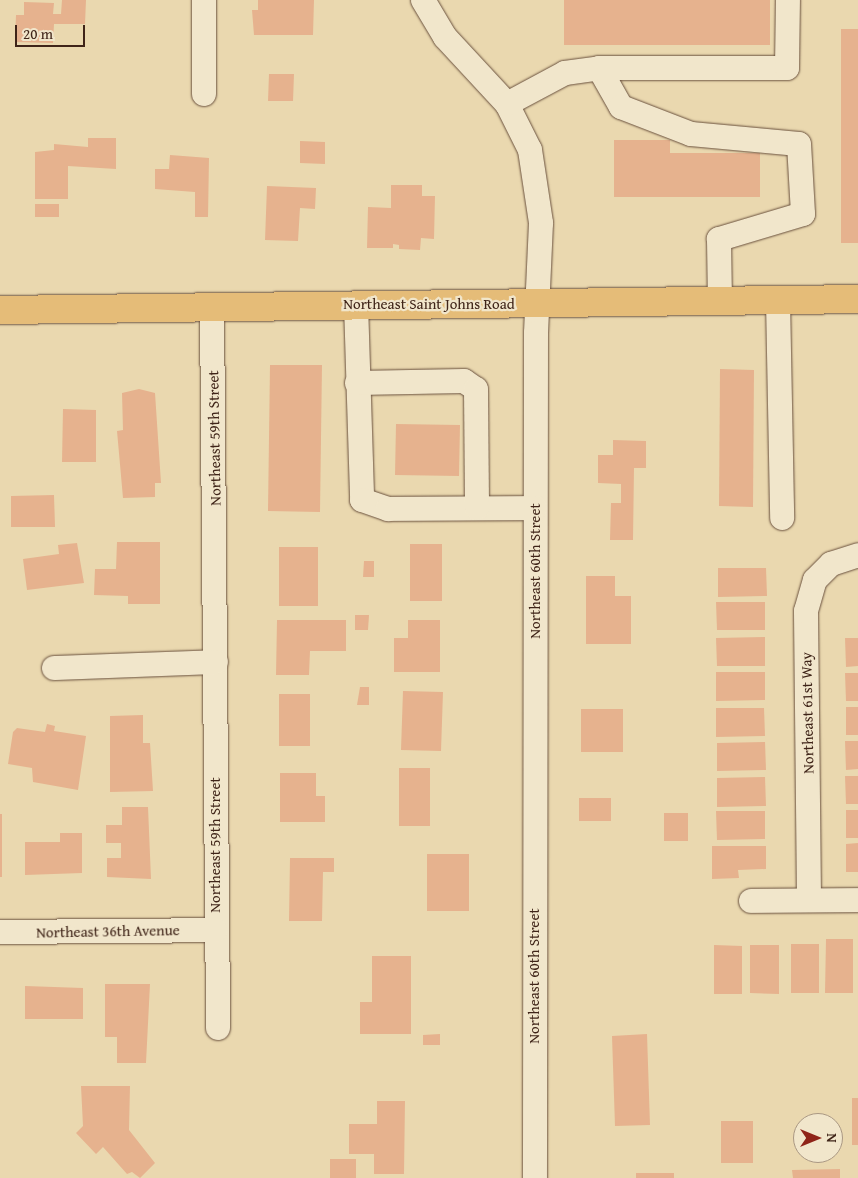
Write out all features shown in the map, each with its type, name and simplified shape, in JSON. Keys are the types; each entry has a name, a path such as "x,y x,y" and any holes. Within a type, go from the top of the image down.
{"main road":[{"name":"Northeast Saint Johns Road","path":"0,310 212,305 858,299"}],"street":[{"path":"204,0 204,94"},
{"name":"Northeast 60th Street","path":"423,0 445,36 507,104 530,150 541,223 537,303 535,508 535,1178"},
{"path":"507,104 565,73 599,68 787,68 788,0"},
{"path":"599,68 621,107 682,130 799,144 803,214 720,239 720,301"},
{"path":"778,300 782,518"},
{"path":"356,304 362,500 388,509 535,508"},
{"name":"Northeast 59th Street","path":"212,305 216,662 215,930 218,1028"},
{"path":"357,383 464,381 476,389 477,508"},
{"name":"Northeast 61st Way","path":"809,899 806,611 815,580 831,564 858,555"},
{"path":"54,668 216,662"},
{"path":"751,901 857,899"},
{"name":"Northeast 36th Avenue","path":"0,932 215,930"}],"building":[{"path":"62,0 86,0 85,24 54,24 53,43 15,42 16,15 24,15 24,2 54,3 53,14 61,14"},
{"path":"258,0 314,0 313,35 254,35 252,10 258,10"},
{"path":"564,0 770,0 770,45 564,45"},
{"path":"841,29 858,29 858,243 841,243"},
{"path":"269,74 294,74 293,101 268,101"},
{"path":"88,138 116,138 116,169 68,166 68,199 35,199 35,152 54,150 54,144 88,147"},
{"path":"614,140 670,140 670,153 760,153 760,197 614,197"},
{"path":"300,141 325,142 325,164 300,163"},
{"path":"170,155 209,158 208,217 195,217 195,192 155,189 155,169 169,169"},
{"path":"391,185 422,185 422,196 435,196 434,239 421,238 420,250 399,249 399,245 393,244 393,248 367,248 368,207 391,208"},
{"path":"267,186 316,188 315,209 300,208 298,241 265,240"},
{"path":"35,204 59,204 59,217 35,217"},
{"path":"270,365 322,365 320,512 268,511"},
{"path":"720,369 754,370 753,507 719,506"},
{"path":"139,389 155,393 161,483 155,483 155,497 123,498 117,431 123,430 122,393"},
{"path":"63,409 96,410 96,462 62,462"},
{"path":"396,424 460,425 459,476 395,475"},
{"path":"613,440 646,441 646,468 634,468 633,540 610,540 611,503 621,503 621,484 598,483 598,455 613,455"},
{"path":"54,495 55,527 11,527 11,496"},
{"path":"117,542 160,542 160,604 128,604 128,596 94,595 95,569 116,569"},
{"path":"77,543 84,583 27,590 23,559 59,554 58,545"},
{"path":"410,544 442,544 442,601 410,601"},
{"path":"279,547 318,547 318,606 279,606"},
{"path":"364,561 374,561 374,577 363,577"},
{"path":"718,568 766,568 767,596 718,597"},
{"path":"586,576 615,576 615,596 631,596 631,644 586,644"},
{"path":"716,602 765,602 765,630 717,630"},
{"path":"355,615 369,615 368,630 355,630"},
{"path":"277,620 346,620 346,651 310,651 309,675 276,675"},
{"path":"408,620 440,620 440,672 394,672 394,638 408,638"},
{"path":"765,637 765,666 717,666 716,638"},
{"path":"845,638 858,638 858,666 846,667"},
{"path":"716,672 765,672 765,700 716,701"},
{"path":"845,673 858,673 858,701 846,701"},
{"path":"360,687 369,687 369,705 357,705"},
{"path":"403,691 443,692 441,751 401,750"},
{"path":"279,694 310,694 310,746 279,746"},
{"path":"846,707 858,707 858,735 846,735"},
{"path":"716,708 764,708 765,736 716,737"},
{"path":"581,709 623,709 623,752 581,752"},
{"path":"143,715 143,743 150,743 153,791 110,792 110,716"},
{"path":"47,724 55,726 54,731 86,736 78,790 33,782 32,768 8,764 13,732 17,728 45,732"},
{"path":"845,741 858,741 858,769 846,770"},
{"path":"765,742 766,770 717,771 717,743"},
{"path":"399,768 430,768 430,826 399,826"},
{"path":"280,773 316,773 316,796 325,796 325,822 280,822"},
{"path":"845,776 858,776 858,804 846,804"},
{"path":"765,777 766,806 717,807 717,778"},
{"path":"579,798 611,798 611,821 579,821"},
{"path":"122,807 148,807 151,879 107,877 107,858 121,858 121,843 106,843 106,825 122,825"},
{"path":"846,810 858,810 858,838 846,838"},
{"path":"716,811 765,811 765,839 717,840"},
{"path":"664,813 688,813 688,841 664,841"},
{"path":"0,814 2,814 2,877 0,877"},
{"path":"60,833 82,833 82,873 25,875 25,842 60,842"},
{"path":"858,843 858,872 846,872 846,844"},
{"path":"712,846 766,846 766,869 738,870 739,878 712,879"},
{"path":"427,854 469,854 469,911 427,911"},
{"path":"290,858 334,858 334,872 323,872 322,921 289,921"},
{"path":"826,939 853,939 853,993 825,993"},
{"path":"791,944 819,944 819,993 791,993"},
{"path":"714,945 742,946 742,994 714,994"},
{"path":"750,945 779,945 779,994 750,993"},
{"path":"372,956 411,956 411,1034 360,1034 360,1002 372,1002"},
{"path":"105,984 150,984 146,1063 117,1063 117,1037 105,1037"},
{"path":"25,986 83,988 83,1019 25,1019"},
{"path":"440,1034 440,1045 423,1045 423,1035"},
{"path":"647,1034 650,1125 615,1126 612,1036"},
{"path":"81,1086 130,1086 129,1130 155,1163 140,1178 132,1172 127,1174 103,1147 96,1154 76,1133 83,1126"},
{"path":"852,1098 858,1098 858,1145 852,1145"},
{"path":"377,1101 405,1101 404,1174 374,1174 374,1154 349,1154 349,1124 377,1124"},
{"path":"721,1121 753,1121 753,1163 721,1163"},
{"path":"330,1159 356,1159 356,1178 330,1178"},
{"path":"840,1169 840,1178 793,1178 792,1170"},
{"path":"636,1173 674,1173 674,1178 636,1178"}]}
